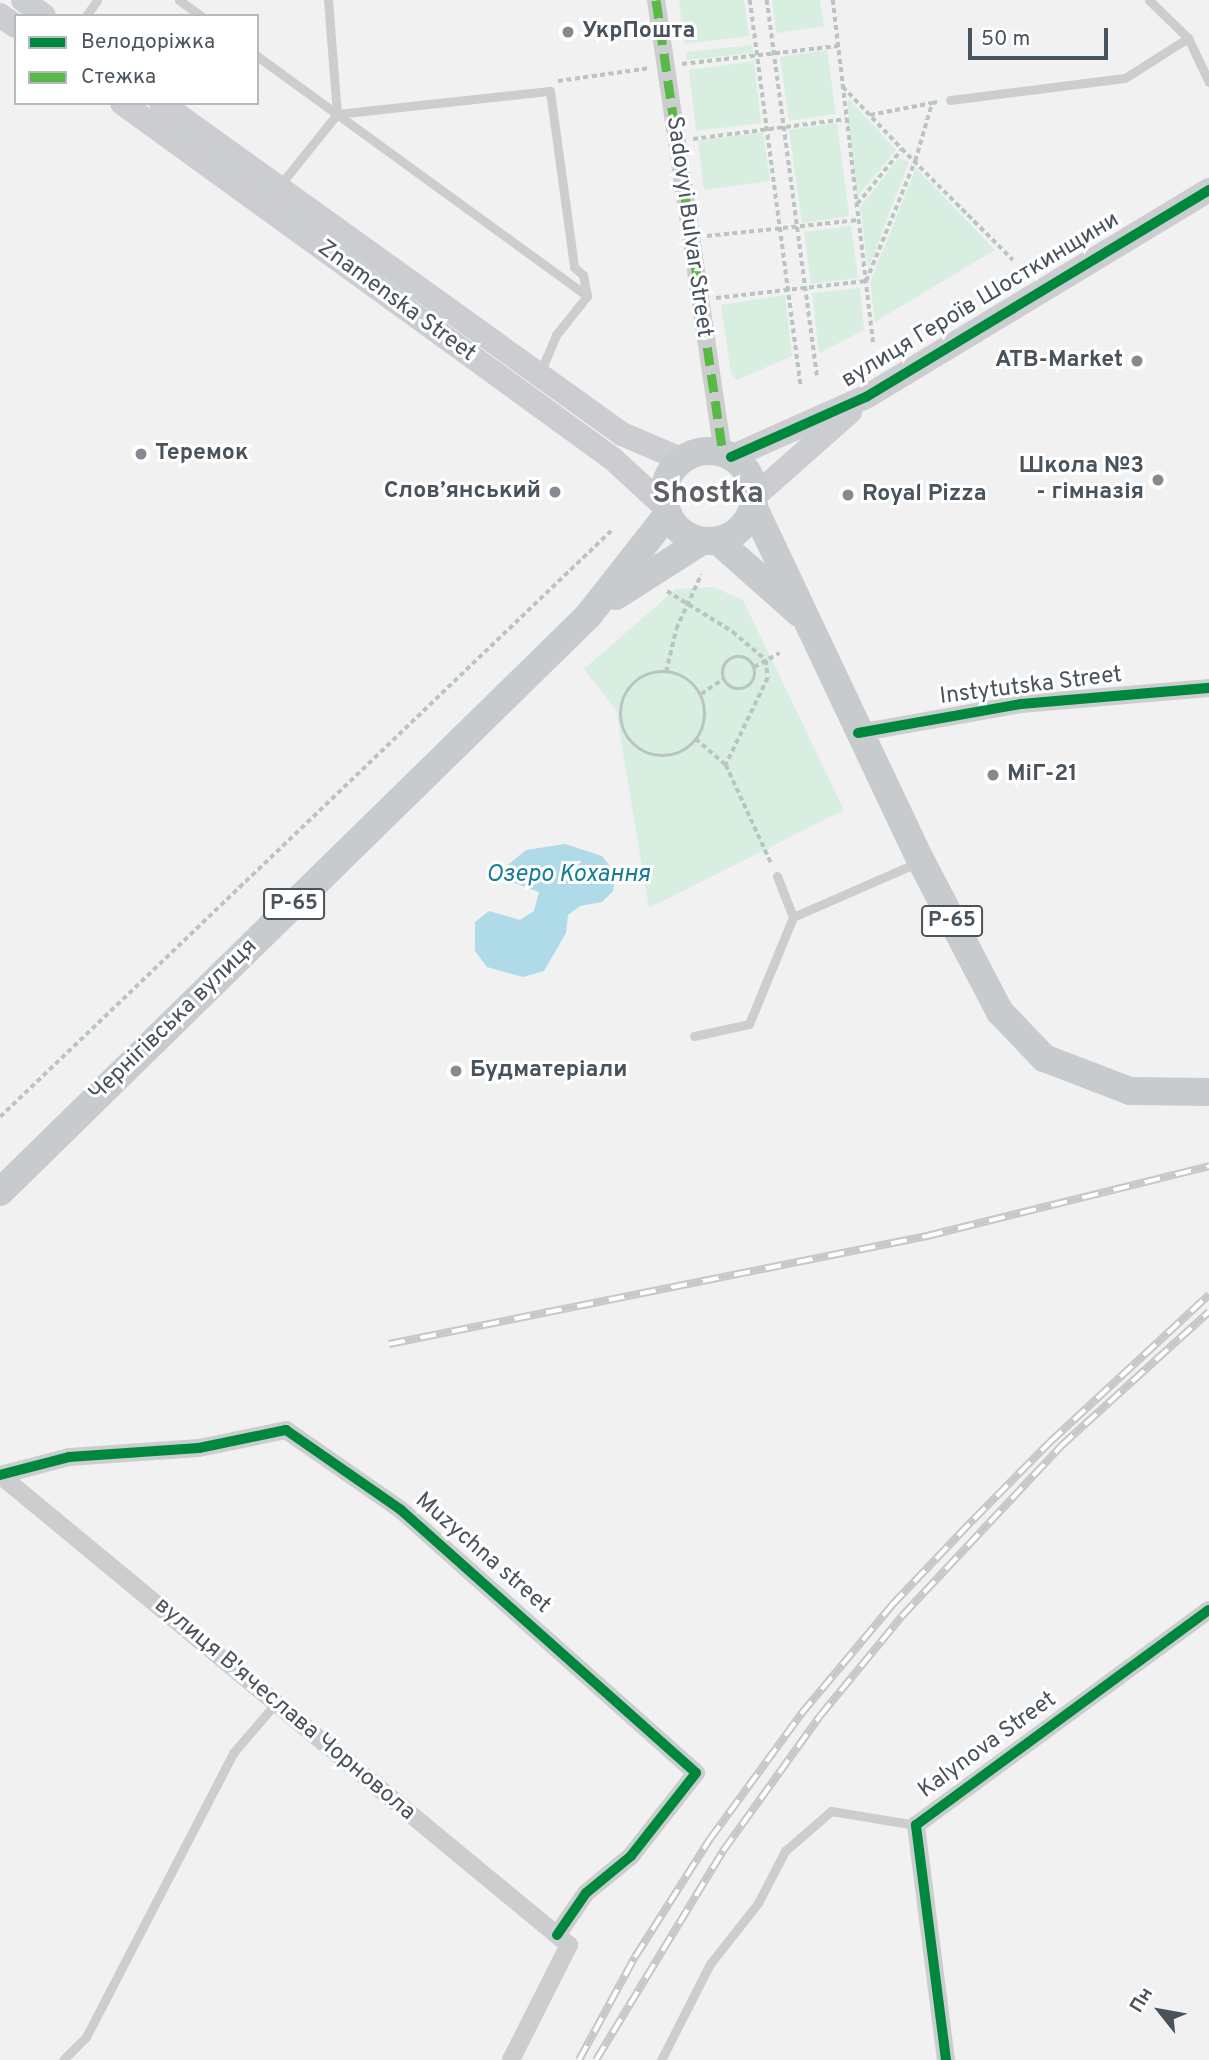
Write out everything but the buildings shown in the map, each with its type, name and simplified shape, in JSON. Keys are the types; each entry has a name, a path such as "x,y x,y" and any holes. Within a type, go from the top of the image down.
{"main road":[{"path":"23,0 41,14"},
{"name":"Znamenska Street","path":"125,105 613,459 666,510"},
{"name":"Znamenska Street","path":"164,105 276,189 540,373 622,434 683,460"},
{"name":"вулиця Героїв Шосткинщини","path":"727,455 866,397 1209,190"},
{"name":"вулиця Героїв Шосткинщини","path":"754,501 866,397"},
{"path":"683,460 702,452 727,455"},
{"name":"Р-65","path":"727,455 746,469 754,501 812,624 859,733 921,861 1000,1012 1044,1058 1130,1091 1206,1096"},
{"name":"Р-65","path":"683,460 667,481 666,510 681,532 710,541 812,624"},
{"name":"Р-65","path":"710,541 741,529 754,501"},
{"name":"Чернігівська вулиця","path":"0,1192 588,616 666,510"},
{"name":"Чернігівська вулиця","path":"588,616 710,541"}],"street":[{"name":"Sadovyi Bulvar Street","path":"656,0 698,299 727,455"},
{"name":"Instytutska Street","path":"859,733 1021,704 1209,688"},
{"name":"Muzychna street","path":"0,1475 69,1457 199,1448 286,1430 401,1510 696,1773 631,1856 586,1893 563,1940"},
{"name":"вулиця В'ячеслава Чорновола","path":"0,1475 563,1940"},
{"name":"Kalynova Street","path":"946,2060 916,1825 1209,1610"},
{"path":"511,2060 563,1940"}],"lane":[{"path":"179,0 198,14"},
{"path":"276,189 337,114 328,0"},
{"path":"1149,0 1188,38 1209,82"},
{"path":"950,100 1125,78 1188,38"},
{"path":"259,57 587,296"},
{"path":"337,114 550,91 573,267 583,275 587,296"},
{"path":"540,373 555,334 587,296"},
{"path":"694,1036 748,1024 793,917 921,861"},
{"path":"777,876 793,917"},
{"path":"63,2060 86,2037 233,1753 276,1703"},
{"path":"661,2060 710,1964 758,1903 785,1852 831,1811 916,1825"}],"path":[{"path":"750,0 801,385"},
{"path":"767,0 817,376"},
{"path":"833,0 873,343"},
{"path":"550,91 559,80 838,46"},
{"path":"843,86 1013,260"},
{"path":"870,115 950,100"},
{"path":"866,281 915,160 932,103"},
{"path":"676,141 847,119"},
{"path":"857,204 902,149"},
{"path":"689,238 858,220"},
{"path":"698,299 866,281"},
{"path":"0,1117 612,530"},
{"path":"666,672 676,629 690,604 701,575"},
{"path":"660,587 733,632 766,660 768,678 726,765"},
{"path":"754,667 779,653"},
{"path":"733,657 741,657 754,667 752,683 746,689 737,690 723,680 722,670 733,657"},
{"path":"666,672 686,678 701,694 705,715 696,739 684,751 662,756 641,750 626,733 621,712 628,691 645,676 666,672"},
{"path":"701,694 723,680"},
{"path":"696,739 726,765 777,876"}],"green space":[{"path":"679,0 744,0 749,36 684,44"},
{"path":"772,0 820,0 824,26 776,33"},
{"path":"752,45 753,53 687,60 686,52"},
{"path":"827,50 836,114 789,121 780,57"},
{"path":"754,61 761,123 696,131 689,70"},
{"path":"848,98 896,150 857,197 848,122"},
{"path":"837,123 849,216 802,223 789,130"},
{"path":"763,132 770,181 704,190 698,141"},
{"path":"899,158 909,162 868,269 860,207"},
{"path":"916,168 995,250 875,322 870,282"},
{"path":"851,226 858,278 811,284 804,232"},
{"path":"860,288 864,330 819,353 812,293"},
{"path":"785,295 792,356 737,380 731,374 721,305"},
{"path":"713,587 743,600 844,810 649,908 616,710 584,669 676,589"}],"water":[{"name":"Озеро Кохання","path":"565,844 602,856 616,874 613,891 602,902 580,906 568,915 566,933 544,971 523,977 487,967 475,951 475,922 489,911 520,920 534,911 539,892 504,879 504,868 526,850"}],"railway":[{"path":"389,1344 927,1236 1209,1166"},
{"path":"579,2060 635,1957 710,1839 801,1714 892,1605 974,1519 1050,1442 1209,1295"},
{"path":"596,2060 723,1851 820,1716 902,1616 1061,1446 1209,1312"}],"marked path":[{"path":"656,0 723,453"}],"cycle path":[{"path":"731,457 866,397 1209,190"},
{"path":"858,733 1021,704 1209,688"},
{"path":"0,1475 69,1457 199,1448 286,1430 401,1510 696,1773 631,1856 586,1893 557,1935"},
{"path":"946,2060 916,1825 1209,1610"}],"place":[{"name":"УкрПошта","path":"568,32"},
{"name":"ATB-Market","path":"1137,361"},
{"name":"Теремок","path":"141,454"},
{"name":"Школа №3 - гімназія","path":"1158,480"},
{"name":"Слов’янський","path":"555,492"},
{"name":"Royal Pizza","path":"848,495"},
{"name":"МіГ-21","path":"993,775"},
{"name":"Будматеріали","path":"456,1071"}],"district":[{"name":"Shostka","path":"708,495"}]}
